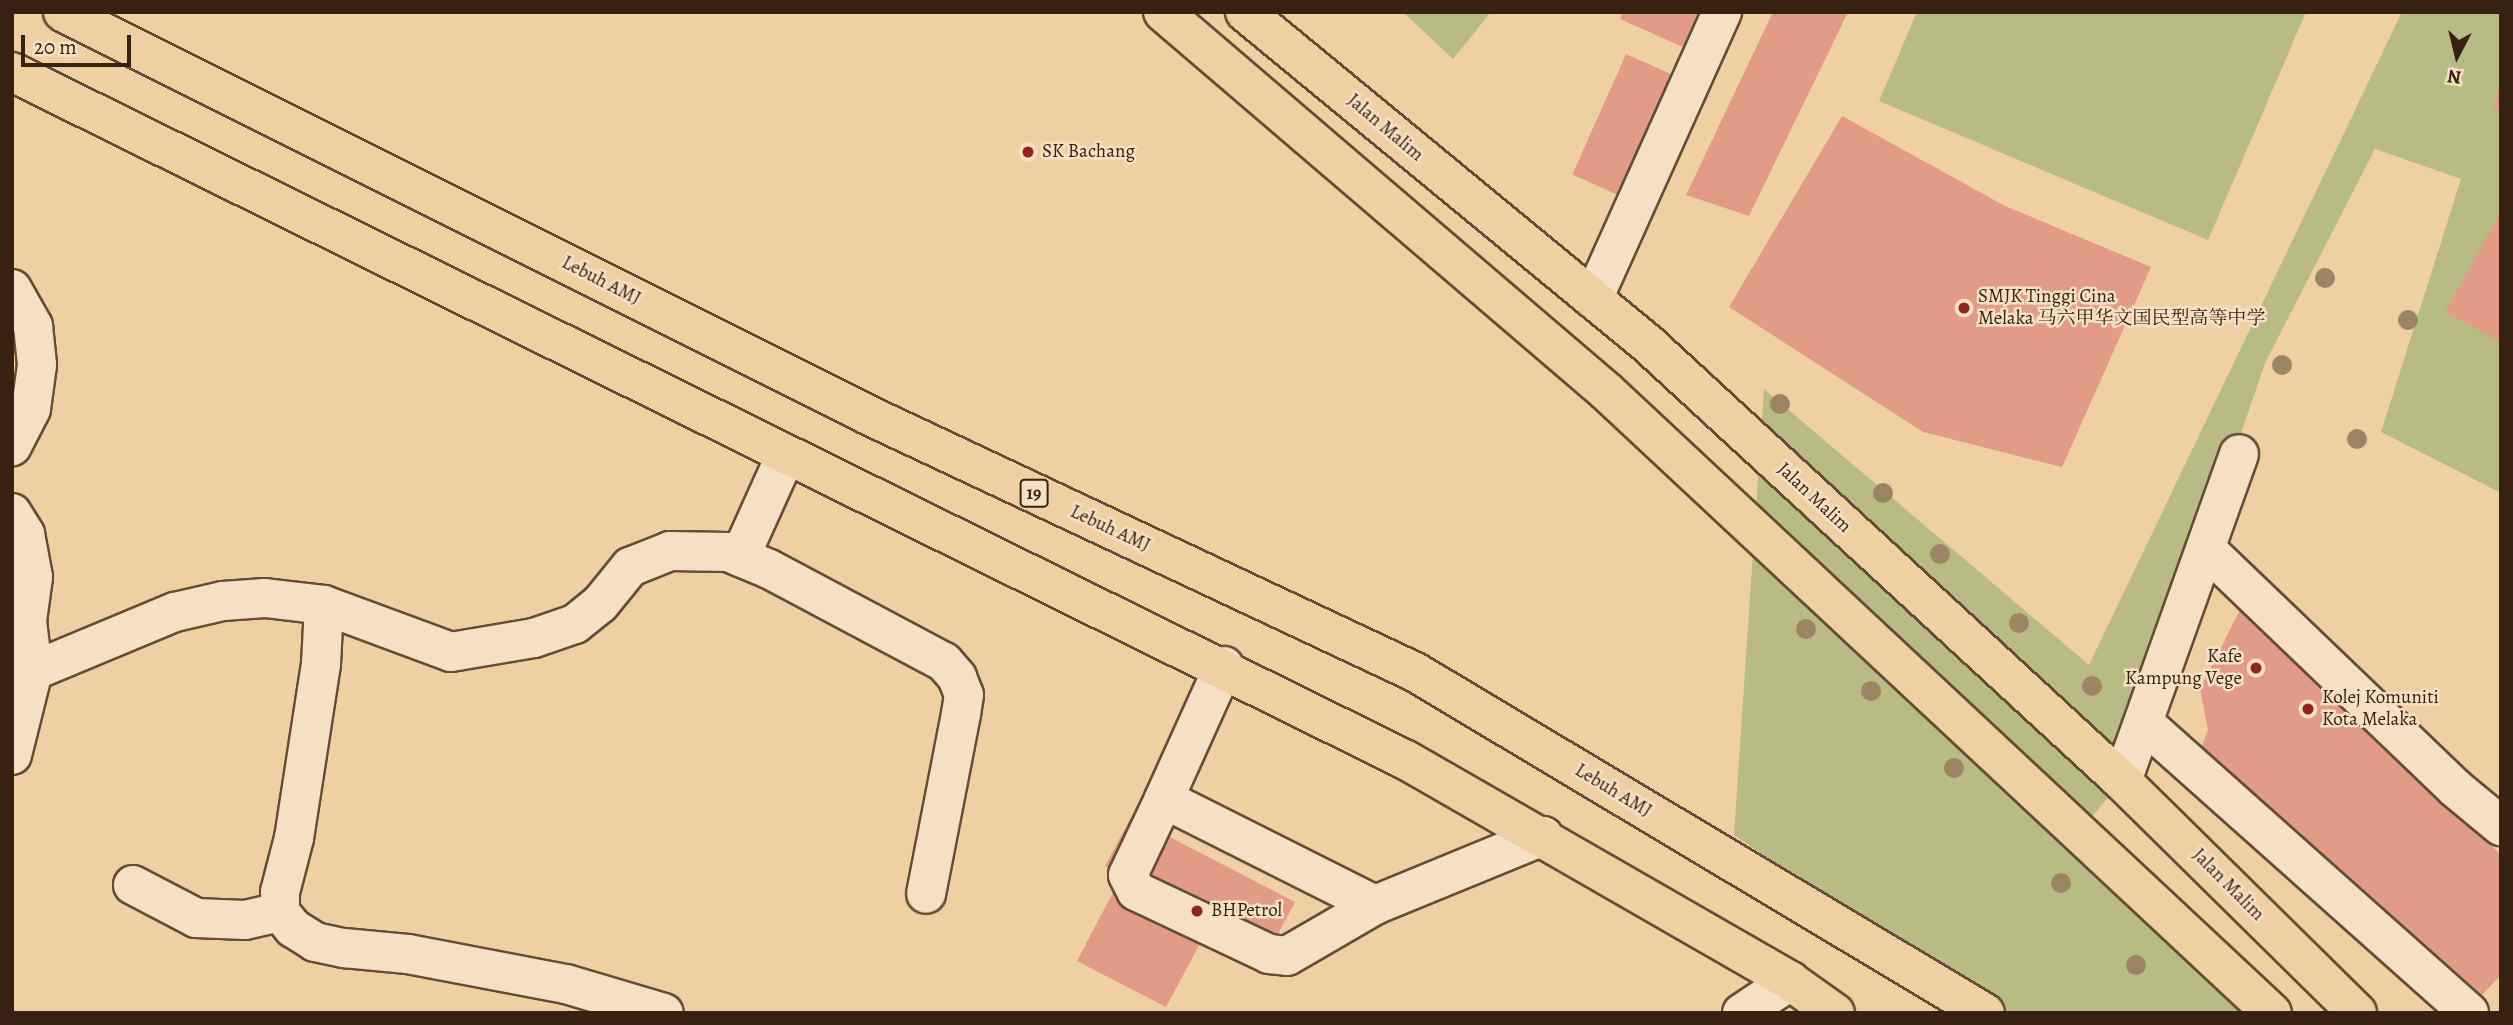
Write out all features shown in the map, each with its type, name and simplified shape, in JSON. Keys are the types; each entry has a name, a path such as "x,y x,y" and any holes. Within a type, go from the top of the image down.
{"main road":[{"name":"Lebuh AMJ","path":"63,12 868,415 1415,672 1985,1013"},
{"path":"1163,12 1597,383 2272,1013"},
{"name":"Jalan Malim","path":"1245,12 1648,344 2122,781 2357,1013"},
{"path":"12,72 785,457 1224,666 1543,836 1790,981 1835,1013"}],"street":[{"path":"1593,299 1722,12"},
{"path":"12,289 33,326 37,365 31,409 12,446"},
{"path":"2122,781 2239,454"},
{"path":"740,557 785,457"},
{"path":"12,513 25,534 33,577 27,621 33,671 12,755"},
{"path":"2206,549 2455,788 2501,826"},
{"path":"33,671 175,612 223,601 265,598 324,604 451,652 534,638 575,624 600,604 630,567 670,551 728,552 944,662 957,677 964,695 926,894"},
{"path":"324,604 321,664 280,912 293,928 315,942 566,984 664,1013"},
{"path":"1224,666 1128,875 1136,891 1269,954 1287,956 1375,905 1543,836"},
{"path":"2144,724 2469,1013"},
{"path":"1164,799 1375,905"},
{"path":"133,885 180,913 197,918 245,920 280,912"},
{"path":"1742,1013 1790,981"}],"green space":[{"path":"1403,12 1491,12 1453,59"},
{"path":"1917,12 2306,12 2208,240 1879,101"},
{"path":"2402,12 2501,12 2501,89 2493,109 2501,111 2501,493 2381,432 2461,179 2375,149 2265,363 2122,781 2079,832 2265,1013 1997,1013 1734,835 1764,389 2089,665"}],"building":[{"path":"1623,12 1702,12 1685,48 1620,19"},
{"path":"1773,12 1848,12 1749,216 1686,195"},
{"path":"1626,54 1674,75 1620,196 1572,175"},
{"path":"2501,82 2501,111 2493,109"},
{"path":"1842,116 2005,206 2151,267 2062,467 1923,432 1729,307"},
{"path":"2501,211 2501,342 2445,312"},
{"path":"2243,604 2501,855 2501,975 2482,995 2202,746 2208,730 2200,689"},
{"name":"BHPetrol","path":"1131,817 1295,902 1270,949 1213,919 1166,1007 1077,961 1122,875 1105,866"}],"place":[{"name":"SK Bachang","path":"1028,152"},
{"name":"SMJK Tinggi Cina Melaka 马六甲华文国民型高等中学","path":"1964,308"},
{"name":"Kafe Kampung Vege","path":"2256,668"},
{"name":"Kolej Komuniti Kota Melaka","path":"2308,709"},
{"name":"BHPetrol","path":"1197,911"}]}
